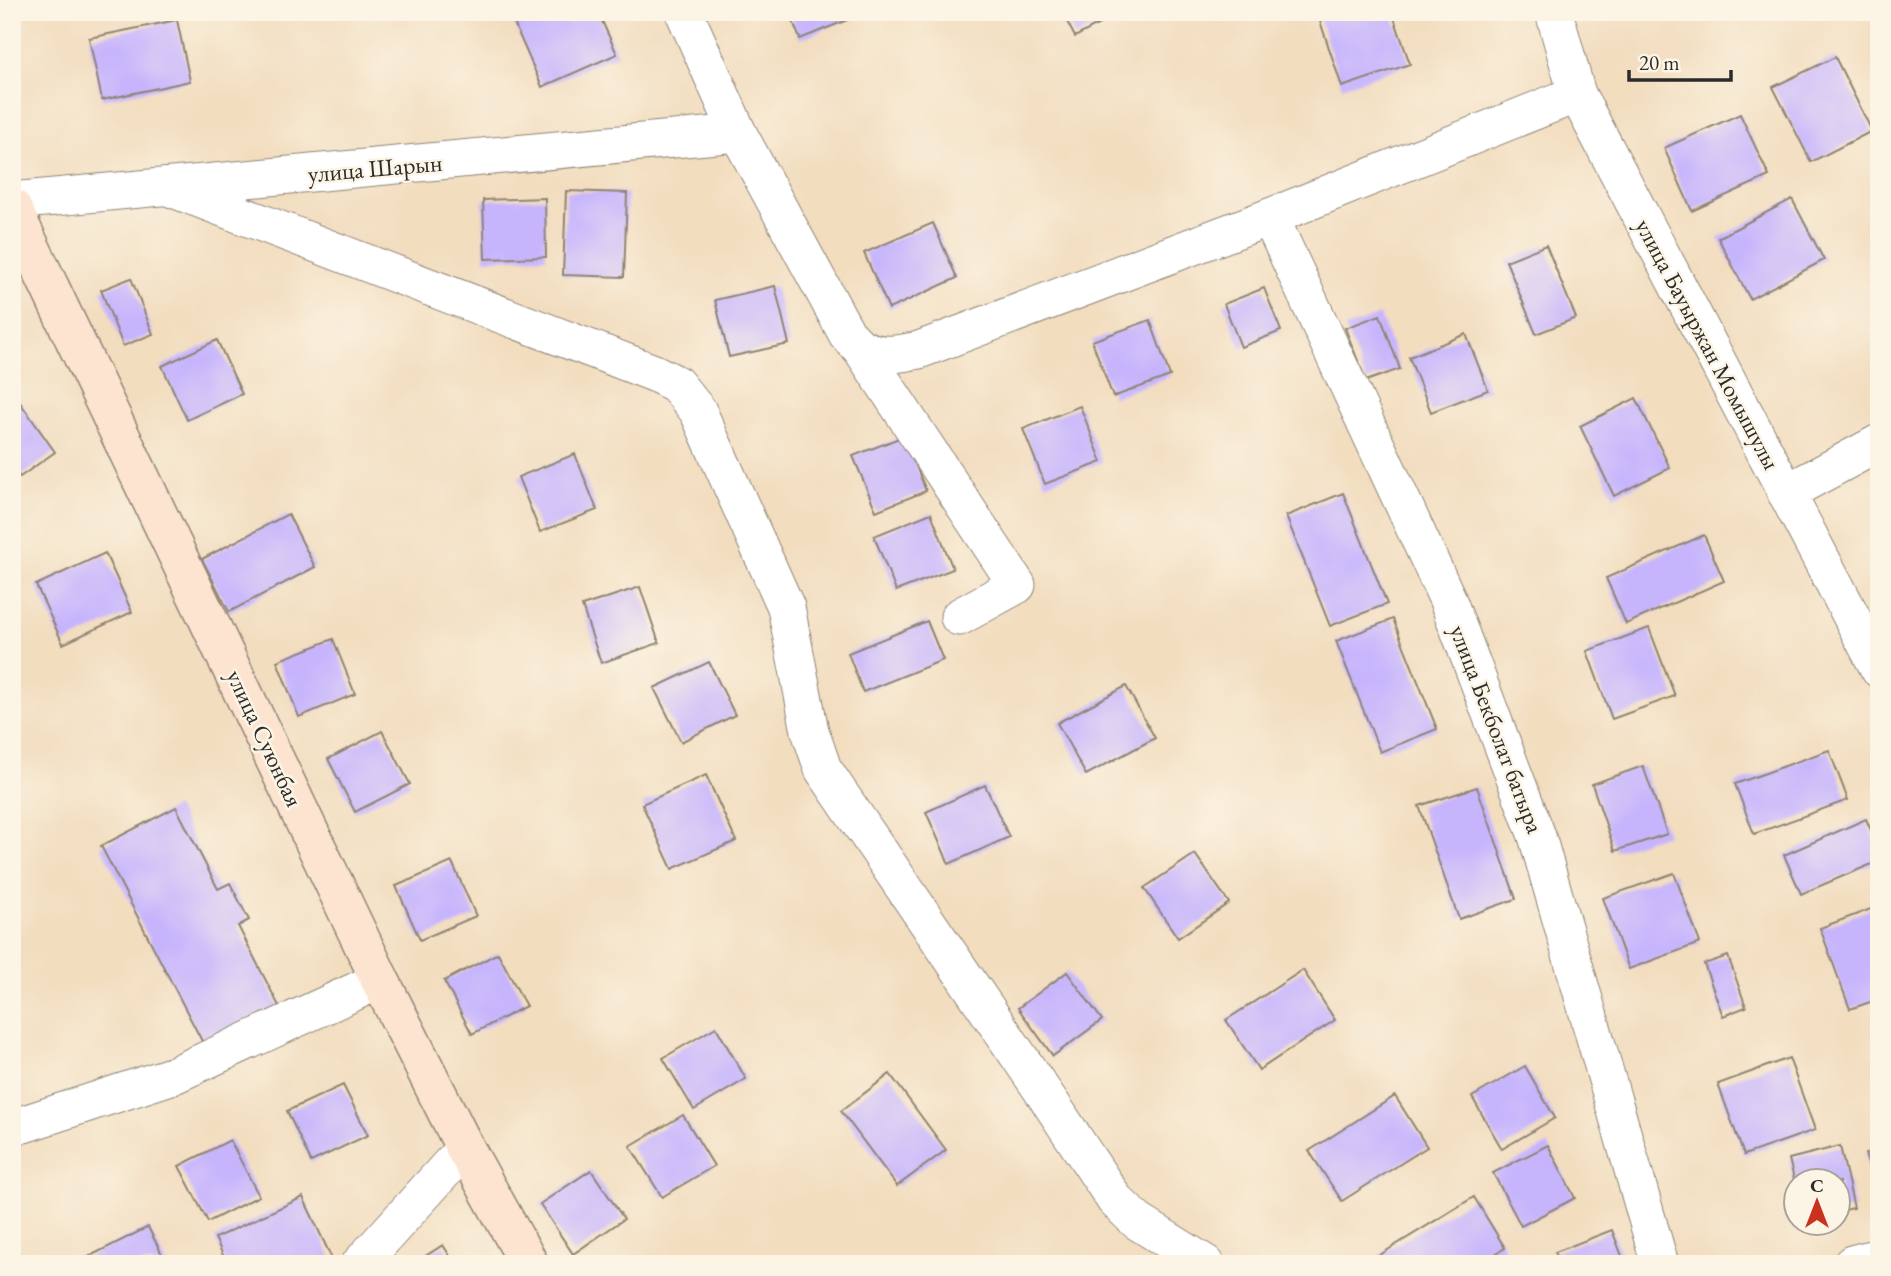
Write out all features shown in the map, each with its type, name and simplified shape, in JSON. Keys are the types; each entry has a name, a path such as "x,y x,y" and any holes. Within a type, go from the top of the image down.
{"main road":[{"name":"улица Суюнбая","path":"12,208 380,980 529,1264"}],"street":[{"path":"684,12 738,133 847,334 860,347 1017,585 959,617"},
{"name":"улица Бауыржан Момышулы","path":"1554,12 1577,94 1879,669"},
{"path":"860,347 878,354 900,355 919,350 1270,217 1577,94"},
{"name":"улица Шарын","path":"12,201 738,133"},
{"path":"168,187 654,373 676,384 698,411 786,607 810,731 823,769 1115,1200 1137,1221 1206,1264"},
{"name":"улица Бекболат батыра","path":"1270,217 1447,598 1537,835 1660,1264"},
{"path":"1786,493 1879,443"},
{"path":"24,1124 173,1075 380,980"},
{"path":"360,1264 466,1148"},
{"path":"1852,1264 1879,1257"}],"building":[{"path":"598,12 617,54 542,87 510,14"},
{"path":"789,12 867,12 800,39"},
{"path":"1062,12 1122,12 1075,37"},
{"path":"1335,12 1392,12 1410,64 1342,87 1319,18"},
{"path":"177,20 190,81 102,100 89,38"},
{"path":"1835,57 1872,131 1811,162 1773,87"},
{"path":"1740,114 1769,176 1692,211 1664,148"},
{"path":"566,191 627,193 624,277 563,275"},
{"path":"545,198 546,257 485,259 483,200"},
{"path":"1792,199 1824,260 1750,299 1718,238"},
{"path":"933,223 957,278 889,309 864,253"},
{"path":"1546,245 1576,318 1536,334 1506,261"},
{"path":"131,278 153,334 123,346 101,290"},
{"path":"775,286 789,344 729,357 715,300"},
{"path":"1264,288 1281,331 1241,347 1224,304"},
{"path":"1380,315 1400,369 1366,381 1345,328"},
{"path":"1150,320 1170,376 1113,397 1092,341"},
{"path":"1466,334 1488,390 1431,412 1409,357"},
{"path":"217,340 242,394 187,420 162,366"},
{"path":"12,391 55,452 20,477 12,467"},
{"path":"1636,398 1670,468 1614,496 1580,426"},
{"path":"1080,406 1102,462 1045,484 1023,429"},
{"path":"904,436 926,491 876,511 853,456"},
{"path":"575,454 597,510 540,532 518,477"},
{"path":"1343,493 1387,604 1330,626 1286,516"},
{"path":"931,513 953,569 896,591 874,536"},
{"path":"288,514 315,567 229,612 202,559"},
{"path":"1704,535 1724,581 1626,624 1606,578"},
{"path":"105,553 132,612 63,644 36,585"},
{"path":"640,587 659,643 601,663 582,606"},
{"path":"1393,619 1437,729 1380,752 1336,641"},
{"path":"927,621 943,660 863,692 848,653"},
{"path":"1649,628 1675,696 1612,719 1587,651"},
{"path":"333,639 355,694 299,717 277,661"},
{"path":"709,662 735,715 681,742 654,688"},
{"path":"1126,686 1155,738 1086,775 1057,723"},
{"path":"382,731 410,784 355,812 328,759"},
{"path":"1829,750 1848,800 1754,834 1735,784"},
{"path":"1643,766 1667,834 1615,851 1592,784"},
{"path":"706,775 736,841 672,869 642,804"},
{"path":"985,785 1009,837 949,864 926,812"},
{"path":"1477,787 1516,899 1459,919 1419,806"},
{"path":"176,807 218,889 230,883 249,920 238,926 280,1008 205,1047 101,846"},
{"path":"1866,819 1879,848 1879,861 1801,894 1784,855"},
{"path":"1195,854 1229,903 1178,938 1144,888"},
{"path":"452,862 476,916 420,940 396,886"},
{"path":"12,864 20,883 12,886"},
{"path":"1674,873 1700,943 1629,969 1603,898"},
{"path":"1879,906 1879,999 1850,1009 1820,928"},
{"path":"498,953 526,1006 472,1034 444,981"},
{"path":"1728,956 1746,1007 1723,1016 1704,964"},
{"path":"1303,970 1335,1020 1259,1070 1226,1020"},
{"path":"1067,972 1102,1020 1053,1056 1018,1008"},
{"path":"716,1027 746,1079 694,1110 663,1058"},
{"path":"1789,1058 1815,1130 1744,1155 1718,1084"},
{"path":"1525,1066 1555,1118 1502,1149 1472,1097"},
{"path":"890,1074 946,1150 897,1186 841,1111"},
{"path":"343,1085 368,1135 311,1162 287,1111"},
{"path":"1395,1096 1427,1147 1342,1201 1309,1151"},
{"path":"683,1115 714,1166 662,1197 630,1146"},
{"path":"230,1140 259,1196 208,1222 179,1166"},
{"path":"1548,1145 1575,1198 1521,1226 1493,1173"},
{"path":"1840,1146 1845,1168 1791,1168 1789,1159"},
{"path":"1879,1149 1879,1192 1878,1192 1865,1154"},
{"path":"591,1170 624,1219 573,1254 540,1204"},
{"path":"303,1197 332,1259 320,1264 227,1264 215,1238"},
{"path":"1474,1197 1505,1248 1479,1264 1376,1264 1373,1259"},
{"path":"148,1227 167,1264 87,1264 84,1259"},
{"path":"1612,1230 1625,1264 1560,1264 1555,1252"},
{"path":"443,1245 455,1264 413,1264"}]}
